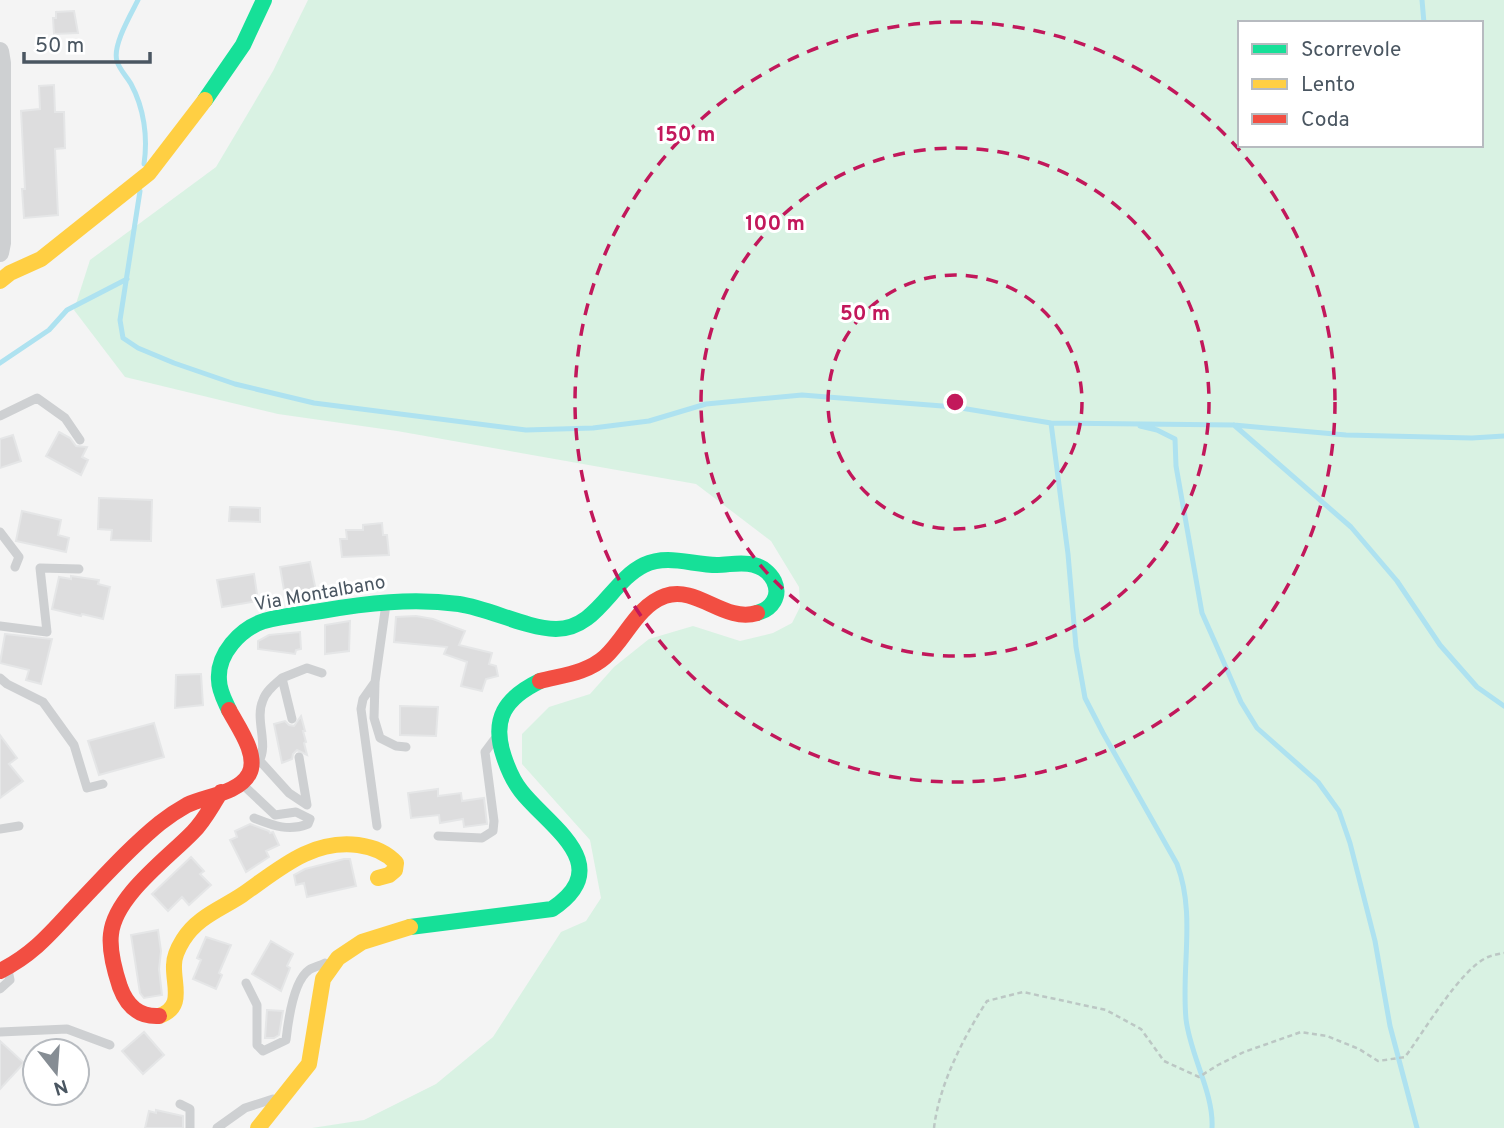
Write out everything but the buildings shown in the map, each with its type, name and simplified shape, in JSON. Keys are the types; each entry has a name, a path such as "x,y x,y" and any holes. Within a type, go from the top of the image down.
{"street":[{"path":"0,281 10,273 41,260 149,173 213,90 243,45 264,0"},
{"path":"0,51 0,253"},
{"name":"Via Montalbano","path":"256,764 220,690 219,668 234,640 254,625 265,621 386,602 415,601 474,607 549,628 565,628 583,621 641,567 659,560 694,564 752,564 763,568 775,583 776,598 773,606 754,615 739,616 689,597 663,597 651,604 598,663 527,686 505,708 497,736"},
{"path":"258,1128 309,1064 323,979 328,967 336,959 351,948 389,930 552,909 572,895 578,886 579,874 564,835 520,790 512,777 497,736"},
{"path":"4,970 36,948 165,818 240,782 256,764"},
{"path":"221,792 195,830 167,856 126,903 111,932 117,978 123,995 131,1008 143,1015 163,1015 176,1003 174,964 180,944 191,929 299,854 321,846 358,845 380,850 396,863 395,870 389,875 377,878"}],"lane":[{"path":"0,416 37,398 65,418 80,440"},
{"path":"0,532 19,557 15,567"},
{"path":"0,626 47,632 40,568 79,569"},
{"path":"386,602 375,682 374,718 380,738 396,746 406,747"},
{"path":"299,757 307,805 256,764 263,752 259,726 263,700 282,678 307,668 322,673"},
{"path":"0,678 43,702 74,745 87,788 103,784"},
{"path":"282,678 292,719"},
{"path":"375,682 363,699 362,709 377,826"},
{"path":"438,836 482,838 493,831 485,752 497,736"},
{"path":"240,782 275,815 296,812 310,819 308,824 301,827 276,828 254,818"},
{"path":"0,829 19,825"},
{"path":"246,983 257,1005 257,1045 262,1051 286,1040 290,1010 307,971 336,959"},
{"path":"0,989 10,981 4,970"},
{"path":"0,1032 67,1029 110,1045"},
{"path":"217,1128 245,1108 285,1095"},
{"path":"180,1104 190,1109 190,1128"}],"path":[{"path":"934,1128 936,1105 968,1030 987,1001 1023,992 1106,1010 1141,1029 1164,1060 1199,1077 1244,1052 1301,1032 1327,1035 1378,1061 1405,1057 1444,1000 1466,975 1486,958 1504,953"}],"green space":[{"path":"308,0 1504,0 1504,1128 312,1128 364,1120 436,1084 493,1037 561,932 586,921 601,898 590,840 522,764 522,734 549,707 590,694 614,667 649,639 693,626 740,641 773,633 792,623 800,607 799,587 771,541 696,484 397,431 278,414 125,377 74,310 90,260 216,167 273,71"}],"waterway":[{"path":"138,0 123,30 116,55 142,113 145,133 144,164"},
{"path":"1422,0 1424,21"},
{"path":"140,191 120,320 123,338 138,348 174,363 235,384 314,403 526,430 593,428 649,421 706,404 802,395 955,407 1051,423 1234,425 1346,435 1472,438 1504,436"},
{"path":"0,363 49,330 67,310 127,279"},
{"path":"1051,423 1068,554 1076,647 1085,698 1177,864 1183,883 1187,921 1186,1019 1206,1088 1212,1128"},
{"path":"1234,425 1351,527 1397,581 1440,645 1477,687 1504,706"},
{"path":"1140,426 1157,430 1175,439 1176,466 1202,613 1241,702 1257,728 1318,782 1339,811 1375,941 1390,1026 1417,1128"}],"traffic: fast":[{"path":"205,100 243,45 264,0"},
{"path":"229,710 219,680 219,670 226,652 247,630 264,621 278,618 372,604 424,601 471,606 544,628 570,627 593,613 632,572 662,560 708,565 745,563 763,569 772,578 776,597 771,605 757,613"},
{"path":"410,927 552,909 571,893 579,877 578,862 571,847 518,787 500,744 500,721 504,711 518,695 540,681"}],"traffic: slow":[{"path":"0,281 10,273 41,259 149,173 205,100"},
{"path":"159,1016 167,1012 175,1001 175,958 179,946 195,925 296,858 341,844 369,847 396,863 395,870 378,878"},
{"path":"258,1128 309,1064 323,979 338,958 362,942 410,927"}],"traffic: jam":[{"path":"540,681 574,673 598,662 647,607 665,596 688,595 733,613 757,613"},
{"path":"0,971 40,944 126,854 160,823 187,805 229,790 244,781 249,774 251,758 246,741 229,710"},
{"path":"159,1016 145,1015 135,1009 123,994 114,968 111,934 115,920 132,892 197,827 221,792"}]}
